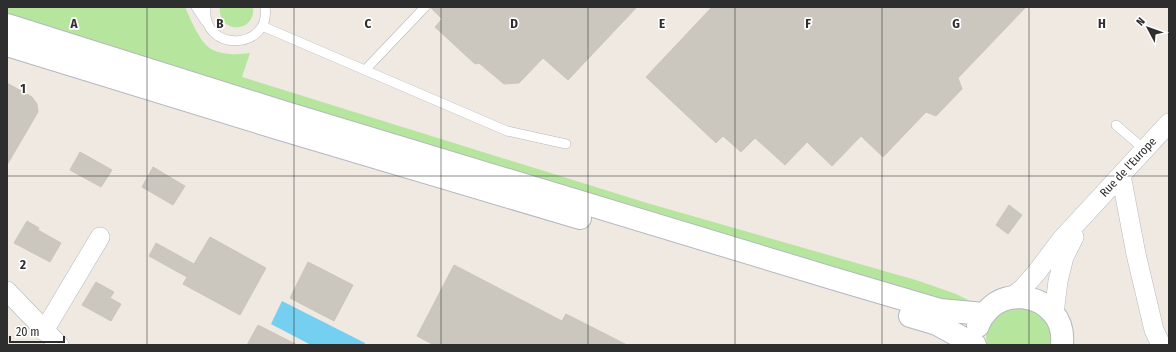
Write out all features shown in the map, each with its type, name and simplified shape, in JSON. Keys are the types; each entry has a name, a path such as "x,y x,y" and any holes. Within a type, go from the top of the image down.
{"main road":[{"path":"7,25 283,112 835,280 940,310 984,314"},
{"path":"7,45 285,131 937,324 975,345 979,323 984,314 992,306 1002,300 1012,297 1024,297 1035,300 1054,314 1068,342"}],"street":[{"name":"Rue de l'Europe","path":"1012,297 1023,288 1061,240 1169,123"},
{"path":"1121,175 1136,254 1154,330 1162,345"},
{"name":"Rue de l'Europe","path":"1054,314 1058,281 1064,257 1088,211"},
{"path":"44,331 100,237"},
{"path":"7,291 59,345"}],"lane":[{"path":"196,7 211,29 218,36 227,40 237,41 251,36 262,26 265,18 265,7"},
{"path":"206,7 207,21 211,29"},
{"path":"366,70 425,7"},
{"path":"262,26 507,131 566,144"},
{"path":"1116,125 1144,150"}],"green space":[{"path":"7,7 185,7 199,36 211,49 230,54 250,53 242,77 647,203 919,281 956,294 972,302 953,304 7,21"},
{"path":"220,7 253,7 252,16 249,22 243,26 230,26 224,22 221,16"},
{"path":"1021,308 1035,312 1045,320 1052,337 1052,345 987,345 986,337 988,330 995,318 1007,311"}],"water":[{"path":"282,301 365,343 364,345 311,345 271,324"}],"building":[{"path":"431,7 637,7 568,80 543,58 519,83 504,84 479,63 475,64 435,27 442,19"},
{"path":"712,7 1026,7 958,78 962,89 936,116 926,112 883,157 861,136 832,166 807,142 785,165 755,138 741,152 723,136 716,143 646,77"},
{"path":"7,83 32,97 37,104 38,112 7,165"},
{"path":"80,152 112,170 101,187 70,170"},
{"path":"153,167 185,186 173,205 142,187"},
{"path":"1009,205 1022,215 1008,234 996,225"},
{"path":"27,221 39,228 38,230 61,243 50,262 14,243"},
{"path":"210,237 266,268 240,315 183,284 187,277 149,256 156,243 194,264"},
{"path":"308,262 353,285 334,321 290,298"},
{"path":"454,265 562,321 566,314 627,345 434,345 417,336"},
{"path":"96,282 114,292 110,298 121,304 111,321 82,305"},
{"path":"258,325 297,345 247,345"}]}
